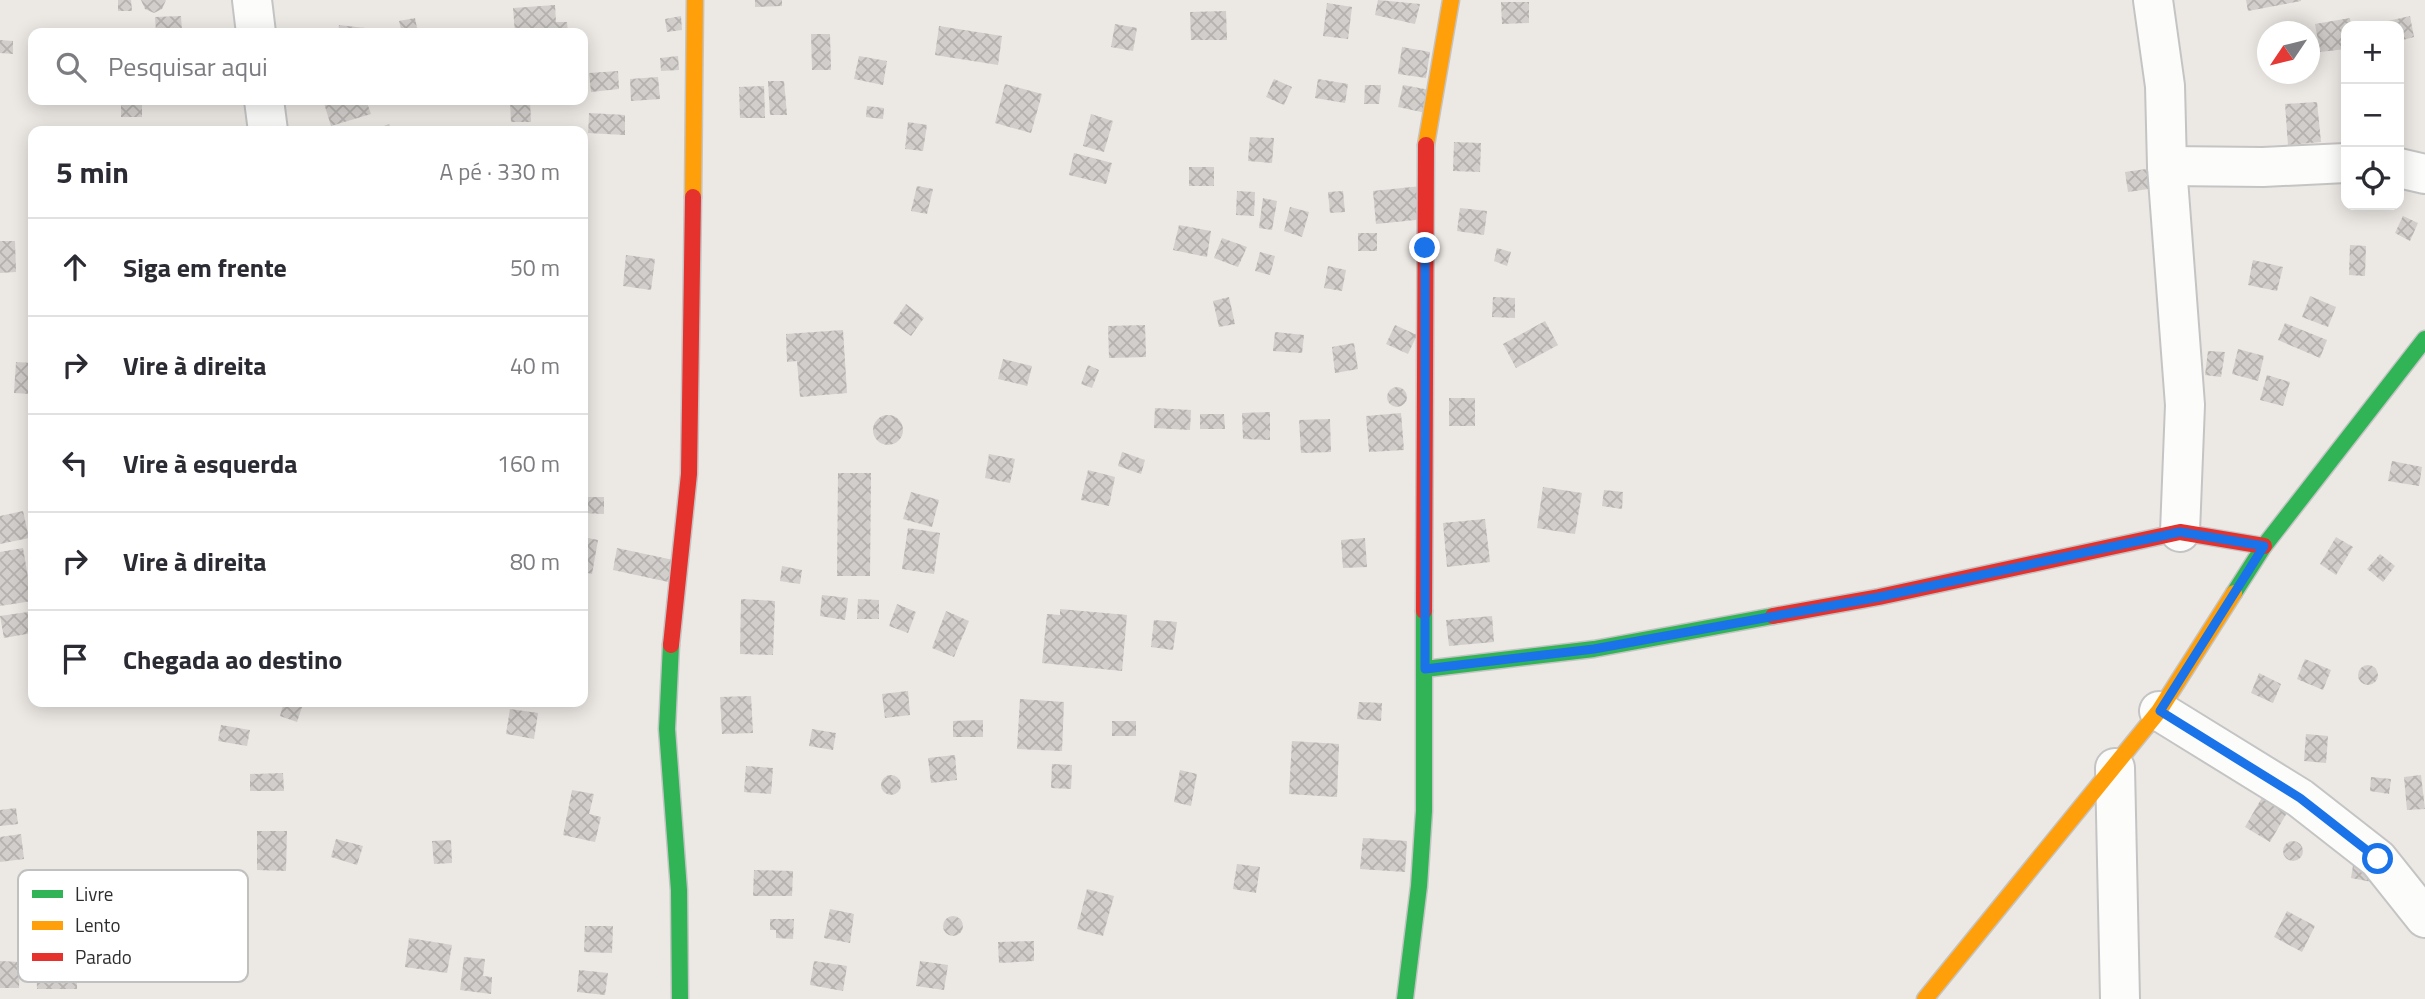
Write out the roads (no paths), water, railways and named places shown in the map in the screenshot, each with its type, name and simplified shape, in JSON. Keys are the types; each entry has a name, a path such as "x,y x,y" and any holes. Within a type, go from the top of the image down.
{"street":[{"path":"252,0 255,28"},
{"path":"680,999 679,890 667,729 668,677 689,474 695,0"},
{"path":"1405,999 1419,886 1424,811 1425,151 1451,0"},
{"path":"2153,0 2165,86 2167,166 2185,405 2180,532"},
{"path":"265,105 267,126"},
{"path":"2167,166 2341,163"},
{"path":"2404,169 2425,174"},
{"path":"1925,999 2160,711 2264,546 2425,339"},
{"path":"1425,669 1635,642 1879,597 2180,532 2264,546"},
{"path":"2160,711 2300,798 2378,859 2425,918"},
{"path":"2115,768 2120,999"}]}
